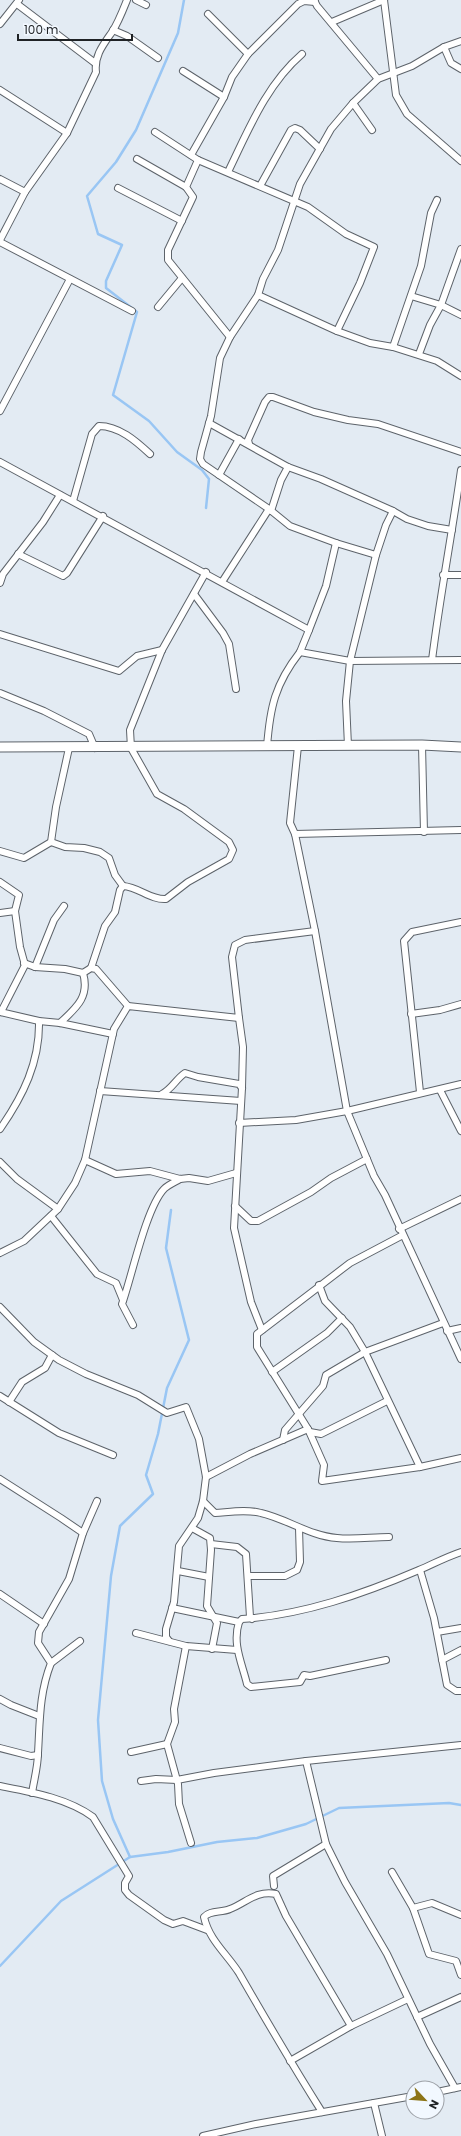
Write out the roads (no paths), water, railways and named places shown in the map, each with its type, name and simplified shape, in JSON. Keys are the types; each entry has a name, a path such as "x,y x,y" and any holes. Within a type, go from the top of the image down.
{"main road":[{"path":"0,747 131,748 422,745 461,747"}],"street":[{"path":"127,0 113,30 98,53 95,62 96,72 67,132 25,192 0,241 132,311"},
{"path":"136,0 146,5"},
{"path":"332,22 384,0 396,95 407,114 461,161"},
{"path":"191,155 224,97 232,77 248,54 298,4 304,1 315,1 378,79"},
{"path":"0,23 18,2 95,62"},
{"path":"208,14 248,54"},
{"path":"113,30 127,36 158,58"},
{"path":"376,554 336,543 290,526 270,510 203,464 200,459 209,423 220,358 230,337 258,295 263,279 278,250 300,184 331,129 354,102 378,79 412,66 444,47 461,41"},
{"path":"444,47 451,63 461,69"},
{"path":"228,172 257,112 282,74 302,54"},
{"path":"183,71 224,97"},
{"path":"0,90 67,132"},
{"path":"354,102 372,130"},
{"path":"260,186 291,130 295,128 300,130 320,149"},
{"path":"155,132 198,160 308,207 332,226 346,234 372,245 374,249 337,331"},
{"path":"137,159 186,187 193,197 167,256 168,260 230,337"},
{"path":"186,187 198,160"},
{"path":"0,179 25,192"},
{"path":"118,188 182,222"},
{"path":"393,347 421,266 430,213 437,200"},
{"path":"419,354 430,325 441,305 461,249"},
{"path":"158,307 182,278"},
{"path":"0,411 70,279"},
{"path":"258,295 337,331 370,343 393,347 419,354 437,361 461,376"},
{"path":"411,296 441,305 461,315"},
{"path":"249,444 248,440 265,402 269,397 273,397 314,412 348,420 378,424 461,452"},
{"path":"209,423 288,467 322,479 393,511 407,519 428,526 452,530"},
{"path":"73,501 92,434 99,426 105,426 132,437 150,454"},
{"path":"219,475 239,439"},
{"path":"0,462 60,495 103,516 144,541 206,572 309,630"},
{"path":"222,582 270,510 281,480 288,467"},
{"path":"432,660 443,575 452,530 461,470"},
{"path":"0,583 3,574 43,522 60,495"},
{"path":"348,746 346,702 350,661 376,554 386,525 393,511"},
{"path":"18,554 63,576 67,573 103,516"},
{"path":"267,747 270,712 275,696 286,670 300,652 309,630 326,586 336,543"},
{"path":"123,886 129,886 153,898 166,899 188,882 229,859 233,850 229,842 184,809 158,794 131,748 130,730 162,650 206,572"},
{"path":"443,575 461,575"},
{"path":"194,594 223,633 229,644 236,688"},
{"path":"0,634 119,671 137,656 162,650"},
{"path":"300,652 350,661 461,660"},
{"path":"0,693 44,711 89,734 95,748"},
{"path":"422,745 424,832"},
{"path":"298,746 290,823 295,834 315,931 347,1111 399,1229 461,1359"},
{"path":"51,842 56,807 69,748"},
{"path":"295,834 461,830"},
{"path":"51,842 65,848 84,848 100,852 109,858 115,875 123,886"},
{"path":"0,851 24,858 51,842"},
{"path":"0,882 19,895 15,911 20,947 24,963 1,1012 39,1021 60,1023 113,1034"},
{"path":"24,963 35,967 65,969 83,973 92,968 106,926 115,912 120,890 123,886"},
{"path":"35,967 54,920 64,906"},
{"path":"0,913 15,911"},
{"path":"420,1092 404,941 412,932 461,922"},
{"path":"262,1330 251,1302 234,1228 243,1047 232,957 235,945 245,940 315,931"},
{"path":"92,968 99,971 108,984 128,1006 239,1018"},
{"path":"60,1023 79,1005 85,987 83,973"},
{"path":"411,1014 440,1010 461,1004"},
{"path":"0,1253 24,1241 58,1209 75,1184 85,1160 113,1034 128,1006"},
{"path":"0,1129 30,1079 39,1036 39,1021"},
{"path":"161,1095 170,1090 179,1077 185,1073 239,1084 242,1088"},
{"path":"240,1123 296,1120 347,1111 420,1092 440,1090 461,1084"},
{"path":"440,1090 461,1131"},
{"path":"100,1091 241,1101"},
{"path":"235,1206 251,1221 258,1221 311,1192 331,1178 367,1159"},
{"path":"85,1160 116,1174 150,1171 180,1179 189,1178 208,1181 236,1173"},
{"path":"0,1162 17,1179 58,1209"},
{"path":"133,1325 122,1304 146,1225 164,1189 180,1179"},
{"path":"399,1229 461,1199"},
{"path":"51,1216 97,1274 116,1283 123,1300"},
{"path":"403,1235 350,1263 319,1285 257,1334 257,1347 309,1430 324,1465 322,1481 420,1468 461,1458"},
{"path":"319,1285 325,1301 342,1318 365,1352 420,1468"},
{"path":"0,1307 34,1342 52,1355 86,1374 138,1395 167,1413 186,1407 199,1439 206,1476 203,1501 198,1518 179,1546 178,1571 172,1608 166,1629 166,1637 169,1641"},
{"path":"272,1372 327,1333 342,1318"},
{"path":"283,1440 285,1430 324,1386 326,1375 365,1352 443,1323"},
{"path":"447,1331 461,1328"},
{"path":"9,1402 22,1382 44,1368 52,1355"},
{"path":"0,1396 59,1433 113,1455"},
{"path":"206,1476 283,1440 309,1430 321,1434 388,1401"},
{"path":"0,1479 83,1534"},
{"path":"51,1663 38,1643 40,1632 69,1579 83,1534 97,1501"},
{"path":"203,1501 215,1513 242,1511 261,1513 291,1523 299,1528 336,1538 389,1536"},
{"path":"192,1528 207,1535 210,1538 211,1544 207,1606 215,1616 217,1623 212,1649"},
{"path":"248,1576 285,1576 297,1570 300,1562 299,1528"},
{"path":"211,1544 237,1547 246,1554 250,1617 252,1618"},
{"path":"172,1608 239,1622 242,1619 260,1619 305,1609 352,1596 420,1570 461,1552"},
{"path":"420,1570 437,1632 447,1685 456,1691 461,1691"},
{"path":"178,1571 209,1577"},
{"path":"0,1594 44,1624"},
{"path":"239,1622 236,1650 244,1668 247,1684 256,1688 300,1682 304,1675 310,1676 386,1660"},
{"path":"437,1632 461,1628"},
{"path":"136,1632 186,1646 236,1650"},
{"path":"32,1793 38,1755 39,1716 46,1677 51,1663 60,1658 80,1641"},
{"path":"186,1646 174,1709 175,1722 168,1744 177,1780 179,1804 191,1843"},
{"path":"442,1660 461,1650"},
{"path":"47,1655 60,1658"},
{"path":"0,1698 11,1705 39,1716"},
{"path":"131,1752 168,1744"},
{"path":"141,1781 156,1779 177,1780 214,1772 461,1745"},
{"path":"0,1748 31,1756 38,1755"},
{"path":"306,1761 326,1844 345,1882 387,1954 430,2044 458,2088 445,2090"},
{"path":"0,1786 32,1793 72,1805 93,1817 129,1876 125,1883 124,1890 129,1895 173,1924 183,1922 207,1930"},
{"path":"274,1886 273,1876 326,1844"},
{"path":"392,1872 413,1908 429,1954 456,1961 461,1975"},
{"path":"322,2112 238,1972 207,1930 204,1917 207,1913 230,1909 249,1898 267,1892 276,1894 286,1916 351,2026"},
{"path":"413,1908 432,1903 461,1915"},
{"path":"417,2017 461,1998"},
{"path":"290,2060 351,2026 408,1999"},
{"path":"203,2136 322,2112 405,2097"},
{"path":"374,2103 382,2136"}],"waterway":[{"path":"184,0 178,33 136,130 116,162 87,196 98,234 122,245 106,281 106,288 137,312 113,395 149,421 177,452 202,470 209,479 206,508"},
{"path":"130,1857 113,1819 102,1781 98,1720 111,1576 120,1526 153,1494 146,1475 158,1434 167,1388 189,1340 166,1248 171,1210"},
{"path":"0,1966 61,1901 130,1857 168,1852 217,1842 257,1838 306,1824 339,1808 449,1803 461,1805"}]}
